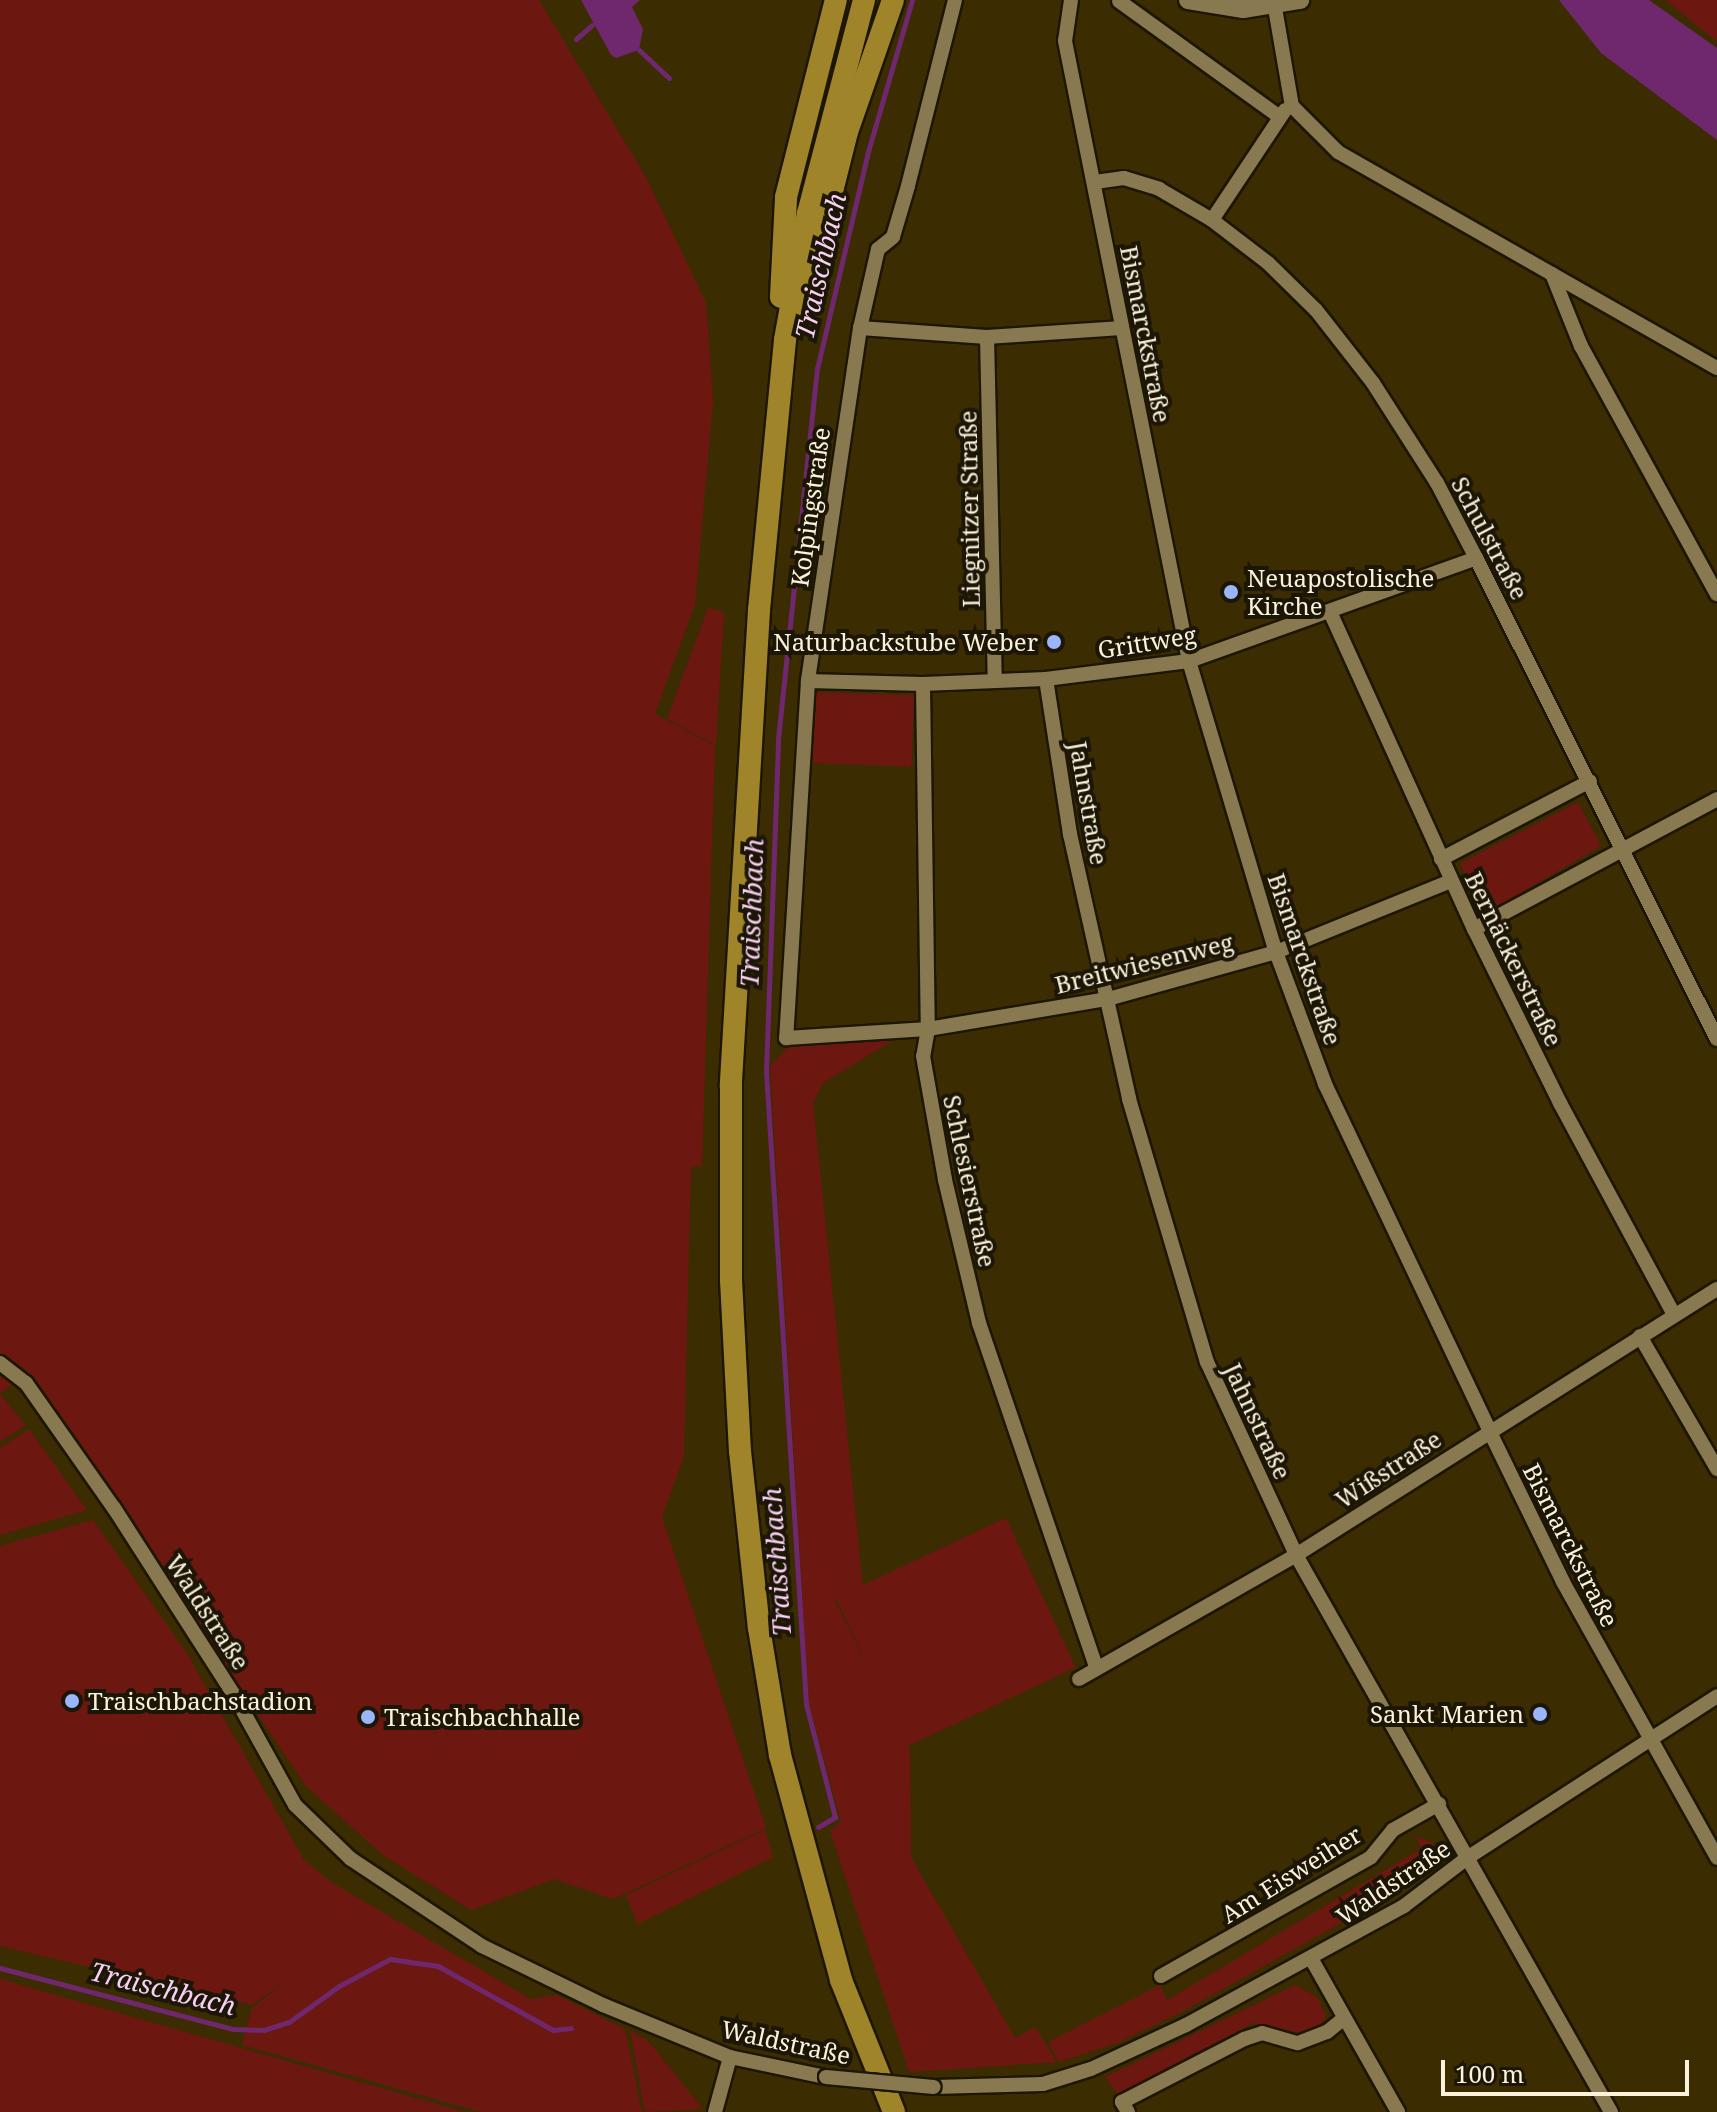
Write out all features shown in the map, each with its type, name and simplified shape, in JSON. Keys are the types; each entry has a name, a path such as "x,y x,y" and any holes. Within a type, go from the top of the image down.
{"main road":[{"path":"785,340 781,290 786,197 836,0"},
{"path":"864,0 808,213 785,340 759,610 731,1086 731,1280 739,1435 759,1628 780,1755 841,1980 894,2112"},
{"path":"785,340 808,287 847,132 893,0"}],"street":[{"name":"Kolpingstraße","path":"786,1038 808,681 860,328 878,249 893,237 908,186 955,0"},
{"name":"Bismarckstraße","path":"1071,0 1065,41 1189,661 1276,952 1325,1084 1489,1430 1649,1741 1717,1858"},
{"path":"1188,0 1243,9 1275,8 1300,0"},
{"path":"1119,1 1277,115"},
{"path":"1275,8 1292,106 1338,152 1378,180 1717,368"},
{"path":"1212,220 1277,115 1292,106"},
{"name":"Schulstraße","path":"1095,182 1124,178 1159,189 1212,220 1268,263 1316,310 1373,383 1437,483 1590,781 1717,1039"},
{"path":"1552,274 1581,346 1717,594"},
{"path":"860,328 987,337 1122,328"},
{"name":"Liegnitzer Straße","path":"987,337 995,679"},
{"name":"Grittweg","path":"808,681 923,684 1046,679 1189,661 1331,614 1476,558"},
{"name":"Bernäckerstraße","path":"1331,614 1474,929 1560,1103 1674,1315"},
{"name":"Jahnstraße","path":"1046,679 1070,834 1108,999 1163,1226 1207,1362 1296,1555 1611,2112"},
{"name":"Schlesierstraße","path":"923,684 928,1029 923,1056 928,1087 979,1323 1096,1667"},
{"path":"1441,859 1590,781"},
{"path":"1474,929 1717,799"},
{"name":"Breitwiesenweg","path":"786,1038 928,1029 1108,999 1276,952 1451,881"},
{"name":"Wißstraße","path":"1079,1679 1296,1555 1489,1430 1717,1289"},
{"path":"1640,1336 1717,1469"},
{"name":"Waldstraße","path":"0,1363 26,1383 114,1508 234,1695 295,1805 351,1859 482,1946 603,2005 730,2057 826,2077 934,2087 1043,2084 1091,2069 1312,1960 1404,1906 1467,1858 1717,1696"},
{"name":"Am Eisweiher","path":"1161,1976 1371,1857 1393,1830 1439,1804"},
{"path":"1312,1960 1398,2112"},
{"path":"1128,2112 1122,2102 1244,2039 1262,2033 1298,2043 1327,2032 1344,2018"},
{"path":"715,2112 730,2057"}],"shaded area":[{"path":"0,0 539,0 646,177 706,303 713,402 695,604 655,714 715,746 702,1166 691,1167 684,1456 662,1517 766,1828 613,1899 554,1879 471,1910 383,1855 306,1786 35,1385 0,1355"},
{"path":"581,0 640,0 632,7 643,29 639,50 616,58 611,55"},
{"path":"1559,0 1649,0 1717,48 1717,140 1601,53"},
{"path":"1666,0 1717,0 1717,42 1669,3"},
{"path":"708,608 724,612 716,745 667,719"},
{"path":"815,692 914,695 911,766 813,763"},
{"path":"1578,802 1601,846 1483,915 1460,863"},
{"path":"888,1037 890,1042 823,1083 813,1103 863,1587 835,1601 910,1751 911,1857 1015,2038 1035,2027 1057,2062 909,2072 830,1831 841,1821 809,1703 770,1066 793,1042"},
{"path":"0,1372 14,1383 0,1394"},
{"path":"0,1394 26,1425 0,1442"},
{"path":"29,1429 87,1510 0,1535 0,1448"},
{"path":"1006,1518 1076,1668 905,1747 836,1597"},
{"path":"93,1520 188,1655 304,1860 331,1882 531,1999 557,1995 625,2029 642,2112 481,2112 242,2045 252,2008 286,1981 252,2005 0,1946 0,1546"},
{"path":"765,1830 773,1857 638,1924 626,1895"},
{"path":"1416,1836 1441,1847 1442,1862 1423,1877 1180,2013 1117,2043 1059,2062 1048,2042 1160,1985 1167,2000 1421,1849"},
{"path":"0,1979 465,2112 0,2112"},
{"path":"1295,1985 1317,1997 1326,2016 1321,2024 1300,2033 1253,2023 1119,2096 1105,2077"},
{"path":"630,2030 649,2042 703,2109 645,2112"}],"waterway":[{"name":"Traischbach","path":"818,1827 835,1817 806,1704 766,1071 778,739 817,369 867,155 912,0"},
{"path":"576,39 592,25"},
{"path":"639,50 669,78"},
{"name":"Traischbach","path":"0,1968 233,2029 264,2030 289,2022 339,1986 390,1959 438,1966 553,2030 571,2028"}],"place":[{"name":"Neuapostolische Kirche","path":"1231,592"},
{"name":"Naturbackstube Weber","path":"1054,642"},
{"name":"Traischbachstadion","path":"72,1701"},
{"name":"Sankt Marien","path":"1540,1714"},
{"name":"Traischbachhalle","path":"368,1717"}]}
